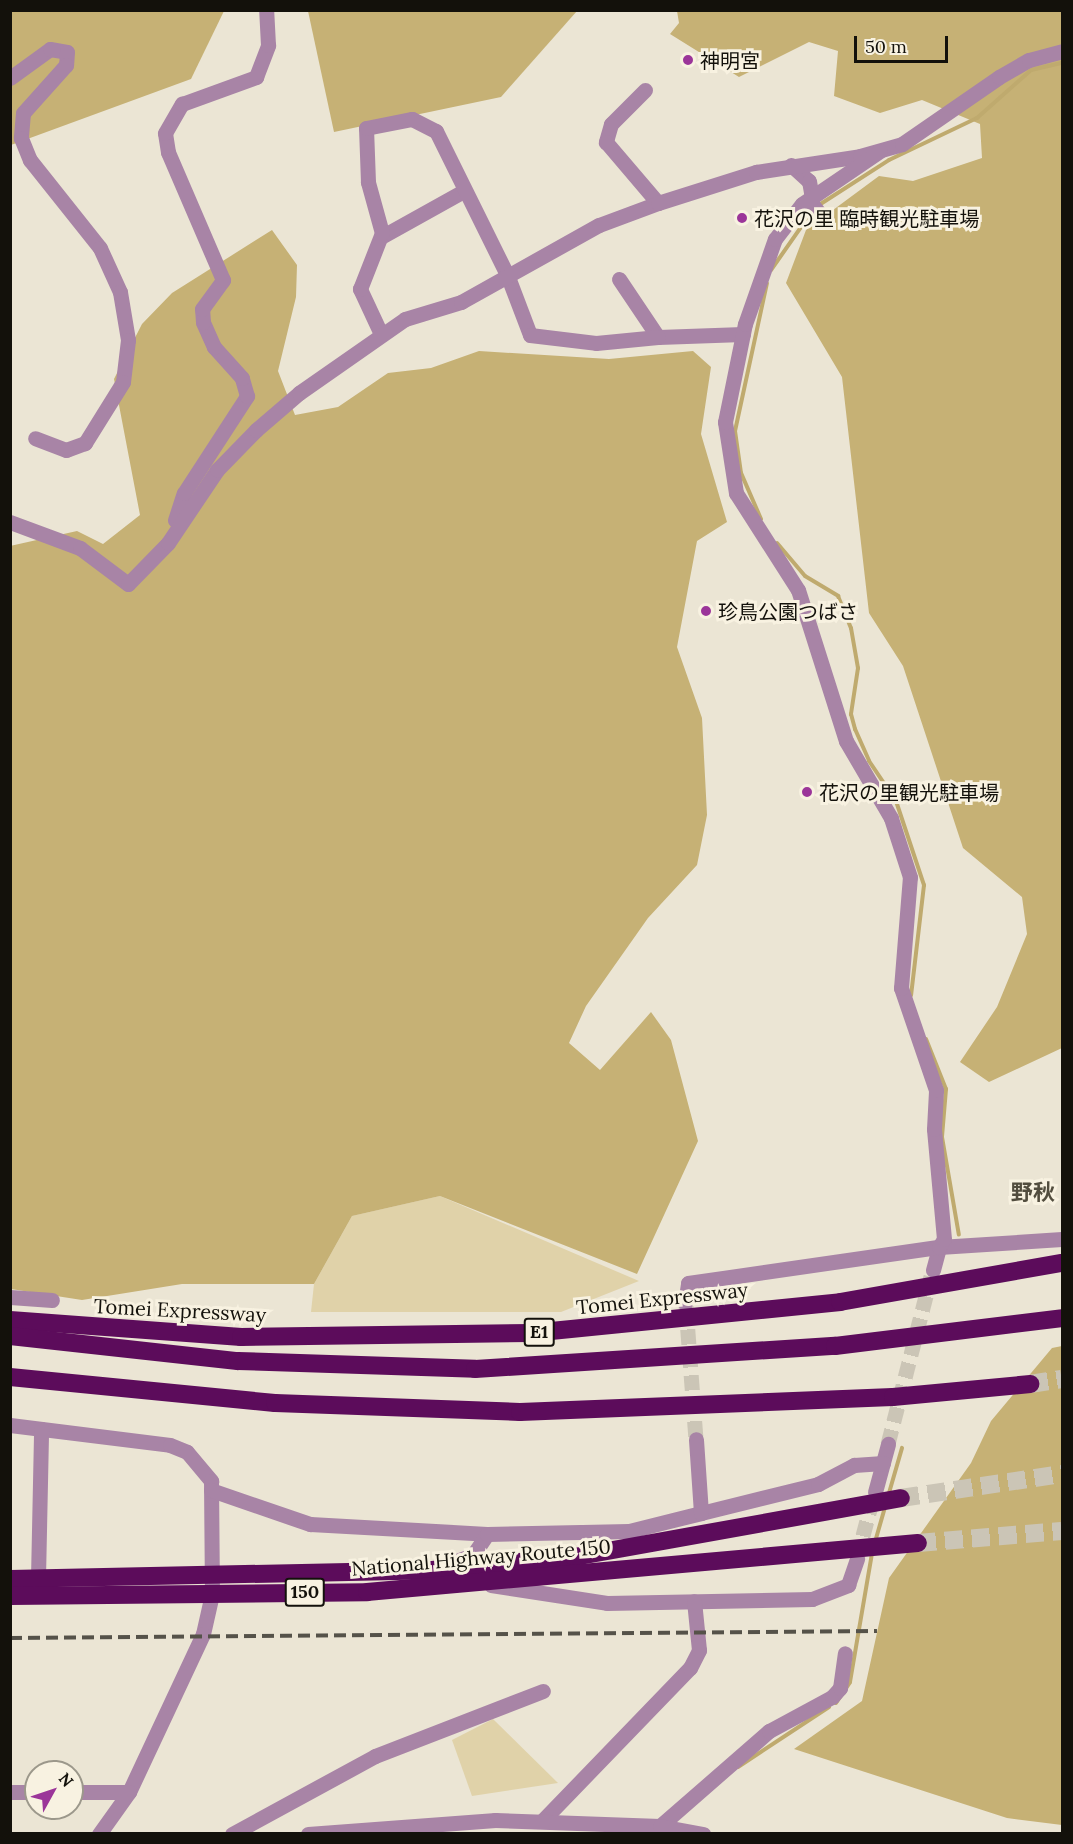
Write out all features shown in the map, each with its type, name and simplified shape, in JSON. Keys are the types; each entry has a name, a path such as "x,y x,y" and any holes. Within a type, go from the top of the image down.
{"highway":[{"name":"Tomei Expressway","path":"10,1320 241,1336 531,1333 840,1302 1062,1263"},
{"name":"E1","path":"10,1336 238,1361 475,1369 835,1346 1062,1318"},
{"path":"10,1377 275,1403 519,1412 893,1397 1030,1384"},
{"name":"National Highway Route 150","path":"10,1579 432,1570 574,1557 901,1498"},
{"name":"National Highway Route 150","path":"10,1596 367,1592 918,1543"}],"street":[{"path":"168,543 184,493 247,396 242,378 214,347 203,322 202,309 223,280 168,152 165,133 182,104 256,76 268,45 266,10"},
{"path":"10,78 50,49 68,52 66,64 23,113 21,138 30,160 100,248 120,292 128,340 123,382 85,443 66,450 35,438"},
{"path":"933,1270 939,1247 944,1239 933,1130 936,1090 901,988 910,877 891,818 846,741 798,590 736,494 725,422 743,334 775,239 810,199 880,152 927,131 1029,60 1062,51"},
{"path":"645,90 611,124 606,142 658,203"},
{"path":"381,334 360,289 381,237 380,216 368,182 366,128 412,119 436,131 462,192 508,277 530,335 596,344 658,337 743,334"},
{"path":"10,522 80,548 128,584 168,543 217,470 256,430 381,334 508,277 599,225 658,203 791,165 880,152"},
{"path":"791,165 809,181 810,199 819,213"},
{"path":"381,237 462,192"},
{"path":"619,279 658,337"},
{"path":"686,1303 688,1283 939,1247 1062,1239"},
{"path":"10,1297 52,1300"},
{"path":"10,1425 170,1445 200,1464 212,1490 212,1594 193,1665 129,1792 99,1833"},
{"path":"38,1578 41,1429"},
{"path":"696,1439 701,1513"},
{"path":"875,1492 888,1444"},
{"path":"212,1490 310,1524 487,1534 629,1531 818,1484 854,1465 883,1463"},
{"path":"432,1570 473,1555 487,1534"},
{"path":"469,1582 607,1603 812,1599 836,1593 848,1585 857,1559"},
{"path":"542,1821 690,1668 699,1650 694,1602"},
{"path":"660,1826 769,1731 832,1697 840,1688 845,1653"},
{"path":"232,1833 375,1756 543,1691"},
{"path":"84,1792 129,1792"},
{"path":"308,1833 424,1822 542,1821 660,1826 704,1833"}],"shaded area":[{"path":"11,11 224,11 191,79 11,145"},
{"path":"308,11 577,11 501,97 334,132"},
{"path":"677,11 1062,11 1062,1048 989,1082 960,1062 997,1007 1027,934 1022,897 963,848 903,666 869,613 842,377 786,283 806,230 879,176 913,181 982,158 980,124 922,100 880,113 834,96 838,51 809,42 739,77 670,34 679,23"},
{"path":"272,230 297,265 296,297 278,371 295,415 338,407 388,373 431,368 479,351 609,359 693,351 711,367 701,434 727,522 697,541 677,647 702,718 707,815 697,865 648,918 586,1006 569,1043 600,1070 651,1012 671,1040 698,1141 637,1274 440,1196 352,1216 314,1284 182,1284 82,1300 11,1289 10,546 77,531 103,544 140,515 114,379 142,324 172,293"},
{"path":"440,1196 639,1281 561,1312 311,1312 314,1284 352,1216"},
{"path":"1062,1346 1062,1825 1007,1818 794,1749 862,1701 889,1578 971,1463 991,1421 1052,1348"},
{"path":"493,1719 558,1783 472,1796 452,1740"}],"waterway":[{"path":"819,205 889,160 977,118 1031,70 1062,63"},
{"path":"771,270 813,210"},
{"path":"761,519 741,473 735,431 767,283"},
{"path":"777,543 805,576 838,596 851,628 858,668 851,714 855,729 869,761 896,801 924,885 911,995"},
{"path":"926,1039 946,1089 942,1137 959,1235"},
{"path":"889,1493 902,1448"},
{"path":"875,1542 885,1506"},
{"path":"836,1703 850,1682 872,1553"},
{"path":"738,1767 829,1707"}],"tunnel":[{"path":"888,1444 931,1276"},
{"path":"686,1306 696,1439"},
{"path":"1030,1384 1062,1379"},
{"path":"901,1498 1062,1474"},
{"path":"857,1558 874,1494"},
{"path":"918,1543 1062,1531"}],"railway":[{"path":"10,1638 877,1631"}],"place":[{"name":"神明宮","path":"688,60"},
{"name":"花沢の里 臨時観光駐車場","path":"742,218"},
{"name":"珍鳥公園つばさ","path":"706,611"},
{"name":"花沢の里観光駐車場","path":"807,792"}],"district":[{"name":"野秋","path":"1033,1193"}]}
